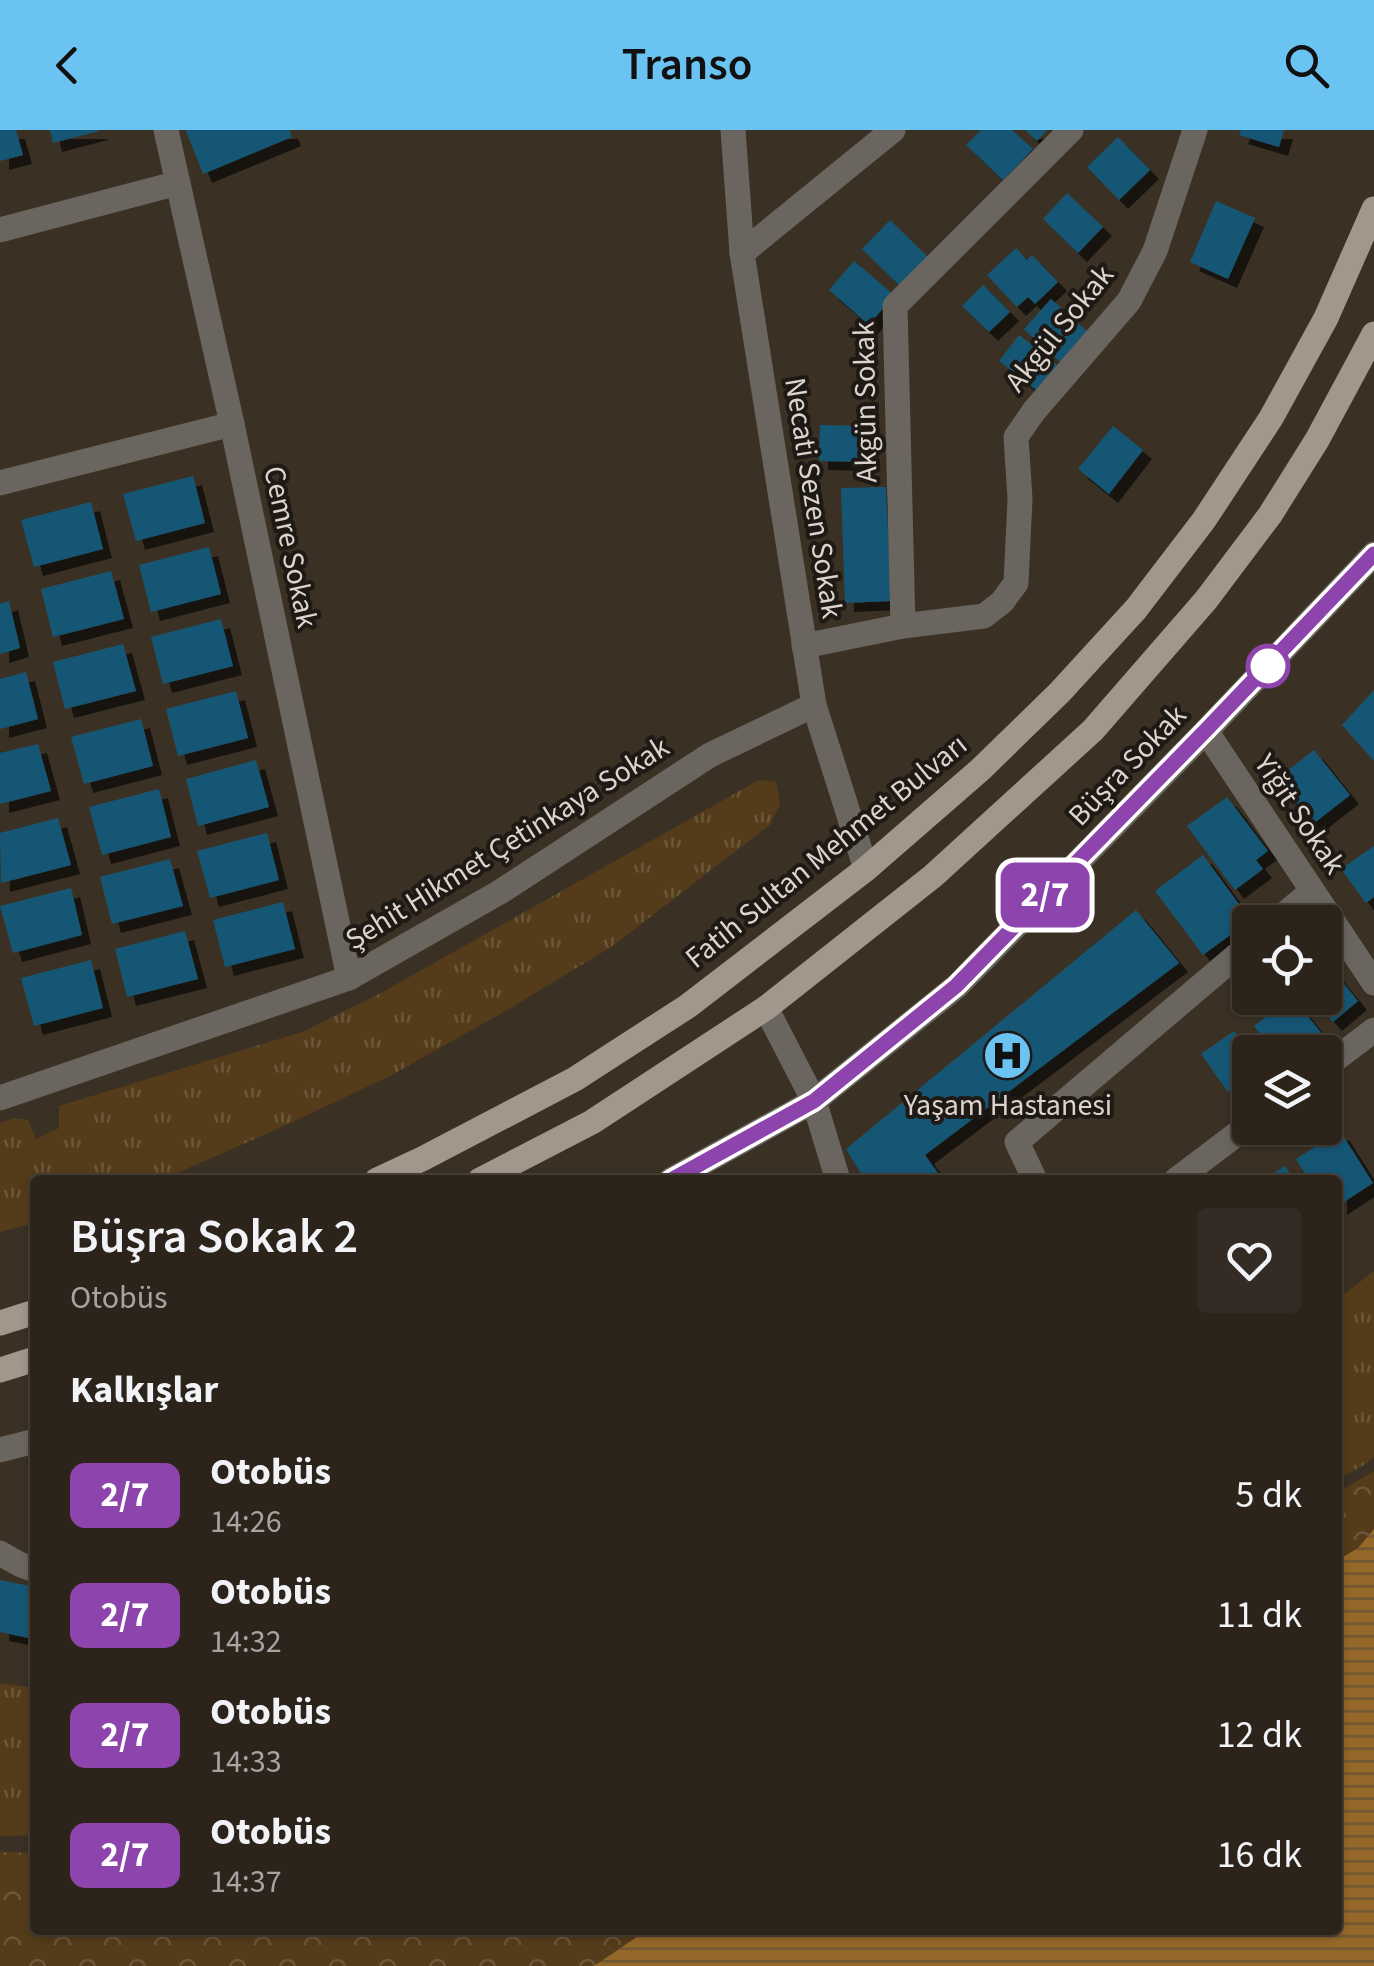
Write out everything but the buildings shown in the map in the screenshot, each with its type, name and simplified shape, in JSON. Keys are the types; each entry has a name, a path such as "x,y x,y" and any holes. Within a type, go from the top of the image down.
{"main road":[{"name":"Fatih Sultan Mehmet Bulvarı","path":"388,1175 591,1068 688,1006 866,869 1060,692 1136,609 1204,520 1271,418 1326,318 1374,209"},
{"path":"490,1175 592,1122 766,1008 934,876 1092,730 1154,663 1270,515 1317,440 1374,334"},
{"path":"0,1323 30,1314"},
{"path":"0,1370 30,1361"}],"street":[{"name":"Cemre Sokak","path":"166,130 349,978"},
{"name":"Necati Sezen Sokak","path":"734,130 742,252 814,704 866,869"},
{"path":"742,252 893,130"},
{"name":"Akgün Sokak","path":"903,626 896,306 1072,130"},
{"name":"Akgül Sokak","path":"804,646 903,626 984,616 1002,602 1016,583 1020,499 1016,436 1129,300 1154,251 1196,130"},
{"path":"0,230 178,182"},
{"path":"0,483 232,424"},
{"name":"Büşra Sokak","path":"680,1175 814,1101 956,986 1374,554"},
{"name":"Şehit Hikmet Çetinkaya Sokak","path":"0,1098 349,978 500,892 710,755 814,704"},
{"name":"Yiğit Sokak","path":"1206,730 1374,983"},
{"path":"1295,905 1312,891"},
{"path":"1033,1175 1017,1142 1232,959"},
{"path":"766,1008 814,1101 836,1175"},
{"path":"1342,1054 1374,1030"},
{"path":"1183,1175 1232,1138"},
{"path":"0,1450 30,1442"},
{"path":"0,1553 30,1568"}],"green space":[{"path":"759,780 776,782 780,804 770,825 611,947 509,1009 390,1076 172,1175 30,1175 30,1224 0,1232 0,1123 14,1118 28,1120 36,1139 59,1128 59,1106 302,1032 379,994"},
{"path":"1374,1271 1374,1457 1342,1477 1342,1296"},
{"path":"1374,1471 1374,1560 1342,1577 1342,1490"},
{"path":"0,1683 30,1687 30,1835 0,1836"},
{"path":"0,1852 30,1853 30,1935 667,1935 622,1966 0,1966"}],"shaded area":[{"path":"1374,1529 1374,1966 594,1966 640,1935 1342,1935 1342,1558 1358,1548"}],"bus line":[{"name":"2/7","path":"680,1175 814,1101 956,986 1374,554"}],"place":[{"name":"Yaşam Hastanesi","path":"1008,1056"}]}
